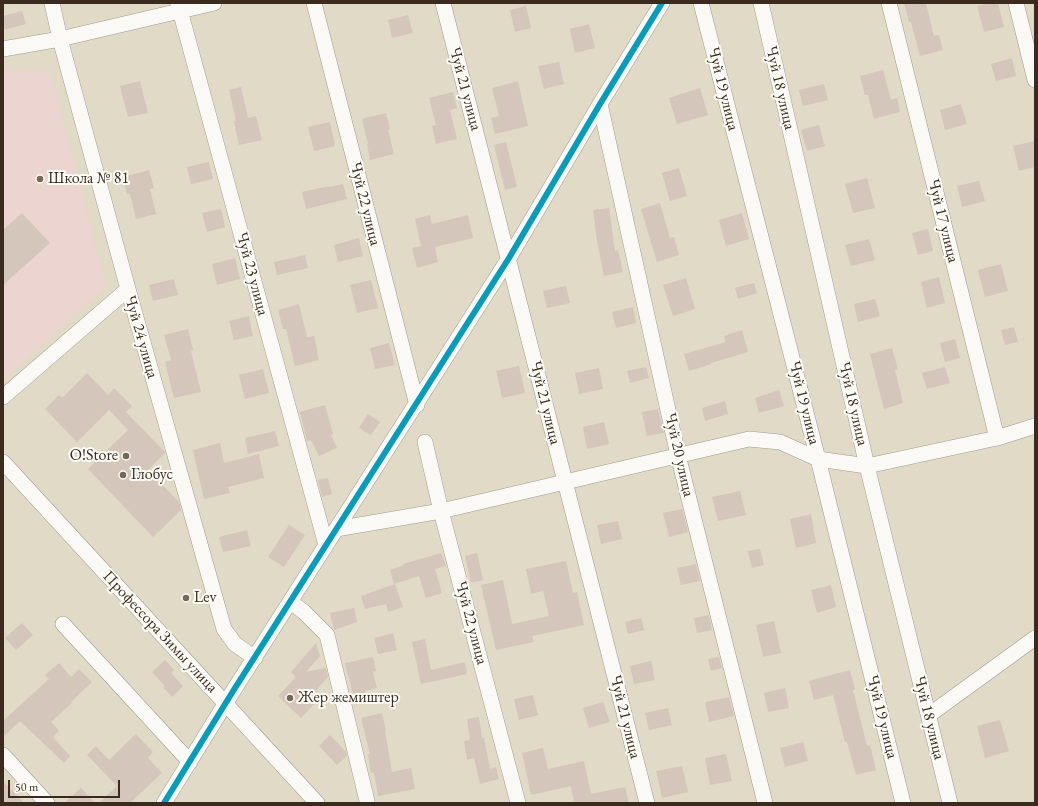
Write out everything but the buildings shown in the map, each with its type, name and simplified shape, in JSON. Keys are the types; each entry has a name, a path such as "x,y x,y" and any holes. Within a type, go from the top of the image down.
{"street":[{"name":"Чуй 24 улица","path":"52,3 60,39 128,289 224,629 235,644 255,658"},
{"path":"3,49 60,39 179,7 214,3"},
{"name":"Чуй 22 улица","path":"314,3 417,404"},
{"name":"Чуй 21 улица","path":"443,3 647,803"},
{"path":"164,803 336,529 509,258 600,104 662,3"},
{"name":"Чуй 19 улица","path":"701,3 818,459 903,803"},
{"name":"Чуй 18 улица","path":"761,3 867,466 950,803"},
{"name":"Чуй 17 улица","path":"888,3 997,438"},
{"path":"1016,3 1035,80"},
{"name":"Чуй 23 улица","path":"179,7 326,545"},
{"name":"Чуй 20 улица","path":"600,104 678,455 764,803"},
{"path":"3,397 128,289"},
{"path":"336,529 441,511 749,439 780,442 818,459 867,466 997,438 1035,426"},
{"name":"Чуй 22 улица","path":"425,442 441,511 518,803"},
{"name":"Профессора Зимы улица","path":"3,462 317,803"},
{"path":"291,602 304,612 327,635 367,801 366,803"},
{"path":"63,624 190,762"},
{"path":"929,716 1035,638"},
{"path":"3,755 47,803"}],"shaded area":[{"name":"Школа № 81","path":"3,70 50,72 106,286 3,380"}],"transit line":[{"path":"164,803 235,688 509,258 600,104 662,3"}],"place":[{"name":"Школа № 81","path":"40,179"},
{"name":"O!Store","path":"126,456"},
{"name":"Глобус","path":"123,475"},
{"name":"Lev","path":"186,598"},
{"name":"Жер жемиштер","path":"290,698"}]}
